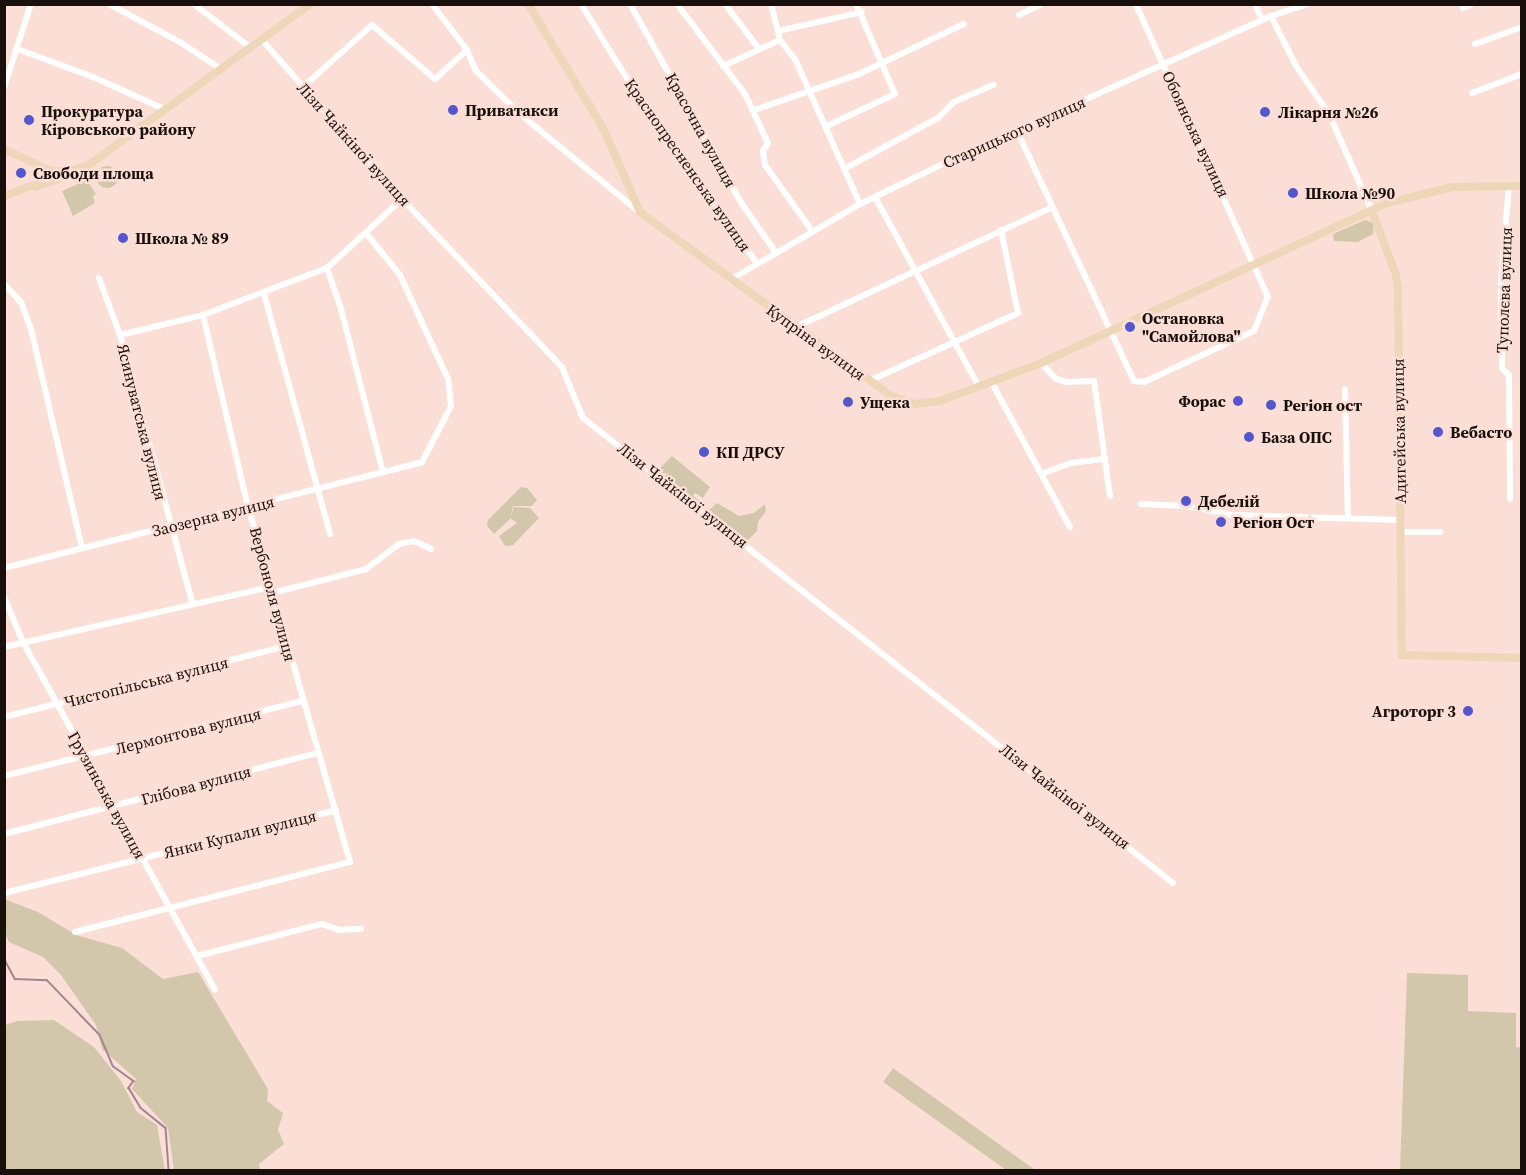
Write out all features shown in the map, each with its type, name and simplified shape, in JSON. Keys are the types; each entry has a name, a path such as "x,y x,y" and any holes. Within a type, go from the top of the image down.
{"main road":[{"name":"Купріна вулиця","path":"528,4 604,130 640,212 869,381 891,396 915,404 992,383 1041,363 1372,211 1434,190 1521,186"},
{"path":"4,196 70,175 90,164 307,6"},
{"path":"6,149 59,171 90,164"},
{"path":"35,187 42,175 36,163"},
{"name":"Адигейська вулиця","path":"1372,211 1397,283 1402,655 1521,658"}],"street":[{"path":"4,87 20,50 31,4"},
{"path":"109,4 163,32 220,69"},
{"path":"194,4 250,48"},
{"name":"Купріна вулиця","path":"432,4 467,50 476,71 520,114 640,212"},
{"name":"Краснопресненська вулиця","path":"581,4 660,132 757,264"},
{"name":"Красочна вулиця","path":"630,4 742,204 776,253"},
{"path":"677,4 754,110 768,143 764,151 765,165 813,232"},
{"path":"725,4 759,49"},
{"path":"771,4 780,40 795,59 860,204"},
{"path":"827,126 895,94 879,62 862,12 856,4"},
{"path":"1019,15 1042,4"},
{"path":"1137,6 1146,4"},
{"path":"1255,4 1262,20"},
{"name":"Старицького вулиця","path":"730,280 860,204 1262,20 1309,4"},
{"path":"1463,8 1472,4"},
{"name":"Обоянська вулиця","path":"1137,6 1256,263"},
{"path":"778,31 862,12"},
{"path":"1271,16 1296,66 1329,114 1372,211"},
{"path":"754,110 859,74 879,62 964,24"},
{"path":"303,87 372,25 435,79 467,50"},
{"path":"1475,44 1521,27"},
{"name":"Лізи Чайкіної вулиця","path":"262,40 402,199 562,367 583,418 1173,883"},
{"path":"723,66 780,40"},
{"path":"20,50 93,77 164,109"},
{"path":"1472,93 1521,74"},
{"path":"844,169 938,118 954,102 993,85"},
{"path":"1017,131 1134,381 1144,382 1254,331 1268,297 1256,263"},
{"name":"Туполєва вулиця","path":"1509,185 1501,301 1502,368 1509,375 1510,499"},
{"path":"875,197 979,387"},
{"path":"120,335 203,315 264,294 327,268 402,199"},
{"path":"796,327 914,269 1052,207"},
{"path":"869,381 1018,313 1001,230"},
{"name":"Заозерна вулиця","path":"4,568 422,462 451,406 448,379 400,275 366,233"},
{"path":"327,268 340,305 383,473"},
{"name":"Ясинуватська вулиця","path":"99,278 120,335 169,527 192,602"},
{"path":"4,284 21,302 31,329 82,548"},
{"path":"264,294 330,534"},
{"name":"Вербоноля вулиця","path":"171,909 343,866 351,857 317,753 248,507 203,315"},
{"path":"1041,363 1055,378 1066,382 1094,381 1110,496"},
{"path":"992,383 1070,527"},
{"path":"1345,389 1348,518"},
{"path":"1041,474 1071,463 1105,459"},
{"path":"1141,504 1186,506 1232,515 1400,520"},
{"path":"1401,532 1440,532"},
{"path":"4,647 192,602 271,590 366,569 399,544 414,541 431,549"},
{"name":"Грузинська вулиця","path":"4,597 23,642 215,990"},
{"name":"Чистопільська вулиця","path":"4,717 287,646"},
{"name":"Лермонтова вулиця","path":"4,776 302,701"},
{"name":"Глібова вулиця","path":"4,834 317,753"},
{"name":"Янки Купали вулиця","path":"4,893 336,810"},
{"path":"75,932 171,909"},
{"path":"197,956 322,924 339,930 361,929"}],"shaded area":[{"path":"107,166 115,169 118,177 115,185 107,188 99,185 96,177 99,169"},
{"path":"87,180 96,194 93,196 95,203 73,216 62,191"},
{"path":"1365,220 1374,223 1373,234 1358,242 1334,241 1333,234"},
{"path":"672,456 710,487 703,498 695,493 693,496 700,501 697,504 657,471"},
{"path":"521,487 527,488 537,500 532,506 513,506 510,519 494,534 487,526 488,520"},
{"path":"717,503 739,516 754,513 765,504 766,511 758,522 757,531 747,541 708,511"},
{"path":"514,507 530,508 539,518 513,545 505,546 499,536 517,523 510,518"},
{"path":"4,899 38,912 76,935 122,948 163,979 198,972 268,1089 267,1101 283,1113 278,1130 284,1144 259,1164 260,1170 174,1170 168,1128 132,1089 136,1079 102,1049 96,1025 61,975 43,957 9,942 5,933"},
{"path":"1407,973 1468,975 1468,1011 1516,1013 1516,1047 1522,1048 1521,1170 1400,1170"},
{"path":"54,1020 94,1047 121,1081 137,1112 157,1125 165,1170 5,1170 5,1025 17,1021"},
{"path":"893,1068 1035,1170 1006,1170 883,1082"}],"waterway":[{"path":"4,958 15,979 47,980 100,1035 113,1066 134,1081 129,1088 141,1108 166,1128 169,1170"}],"place":[{"name":"Приватакси","path":"453,110"},
{"name":"Лікарня №26","path":"1265,112"},
{"name":"Прокуратура Кіровського району","path":"29,120"},
{"name":"Свободи площа","path":"21,173"},
{"name":"Школа №90","path":"1293,193"},
{"name":"Школа № 89","path":"123,238"},
{"name":"Остановка \"Самойлова\"","path":"1130,327"},
{"name":"Форас","path":"1238,401"},
{"name":"Ущека","path":"848,402"},
{"name":"Регіон ост","path":"1271,405"},
{"name":"Вебасто","path":"1438,432"},
{"name":"База ОПС","path":"1249,437"},
{"name":"КП ДРСУ","path":"704,452"},
{"name":"Дебелій","path":"1186,501"},
{"name":"Регіон Ост","path":"1221,522"},
{"name":"Агроторг 3","path":"1468,711"}]}
